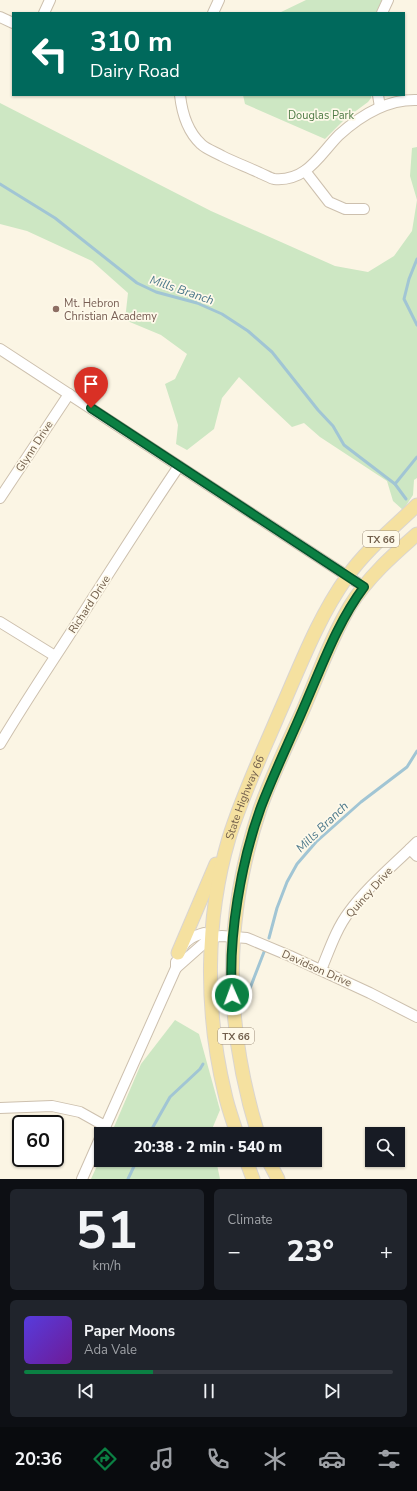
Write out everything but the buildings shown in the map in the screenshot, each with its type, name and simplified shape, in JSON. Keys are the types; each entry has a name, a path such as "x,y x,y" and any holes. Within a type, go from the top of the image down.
{"main road":[{"name":"State Highway 66","path":"234,1127 225,1096 216,1046 212,994 211,937 213,907 229,837 260,757 310,642 335,595 348,576 383,537 417,505"},
{"name":"State Highway 66","path":"256,1127 247,1093 234,1027 232,985 233,936 248,849 261,808 276,770 336,635 351,605 377,572 417,534"},
{"path":"178,953 237,815"},
{"path":"249,1167 253,1179"},
{"path":"272,1167 278,1179"}],"street":[{"path":"44,12 50,0"},
{"path":"213,12 219,0"},
{"path":"382,12 388,0"},
{"path":"0,17 12,23"},
{"path":"180,96 182,112 190,131 202,145 230,160 274,179 293,177 305,171 339,136 362,116 380,107 403,100 417,100"},
{"path":"378,96 380,107"},
{"path":"305,171 329,202 345,209 364,209"},
{"path":"0,349 364,587"},
{"name":"Glynn Drive","path":"0,498 68,394"},
{"name":"Richard Drive","path":"0,744 54,656 91,602 150,507 179,466"},
{"path":"0,622 54,656"},
{"name":"Quincy Drive","path":"321,970 335,937 348,913 378,879 415,849"},
{"name":"Davidson Drive","path":"178,953 186,941 196,935 204,933 211,937 233,936 247,938 321,970 417,1017"},
{"path":"176,968 211,937"},
{"path":"105,1127 176,968 178,953"},
{"path":"0,1108 52,1106 80,1112 97,1127"},
{"path":"82,1179 94,1152"}],"green space":[{"path":"306,0 382,0 376,12 281,12"},
{"name":"Douglas Park","path":"243,96 371,96 368,102 345,119 325,139 245,104"},
{"path":"0,103 211,211 335,266 368,272 394,256 412,231 417,200 417,478 414,480 413,495 403,510 393,501 387,481 320,437 304,423 292,427 239,377 222,398 214,429 187,450 176,444 178,425 165,384 175,379 187,354 161,335 125,320 128,293 92,261 27,231 0,224"},
{"path":"417,147 417,200 410,176 412,148"},
{"path":"175,1020 199,1034 220,1110 213,1127 114,1127 141,1064"},
{"path":"96,1167 217,1167 220,1179 91,1179"}],"waterway":[{"name":"Mills Branch","path":"0,184 55,218 137,283 156,292 197,303 222,314 248,331 272,352 318,410 333,426 344,445 395,484 406,499"},
{"path":"417,259 409,279 404,299 417,325"},
{"path":"395,484 417,457"},
{"name":"Mills Branch","path":"269,938 277,908 287,882 297,864 316,842 361,802 407,767 417,751"},
{"name":"Mills Branch","path":"242,1009 264,952"},
{"name":"Mills Branch","path":"153,1127 170,1097 200,1069 203,1064"},
{"name":"Mills Branch","path":"128,1179 134,1167"}],"place":[{"name":"Mt. Hebron Christian Academy","path":"56,309"}],"route":[{"path":"91,408 364,587 351,605 338,628 261,808 248,849 233,936 232,995"}]}
